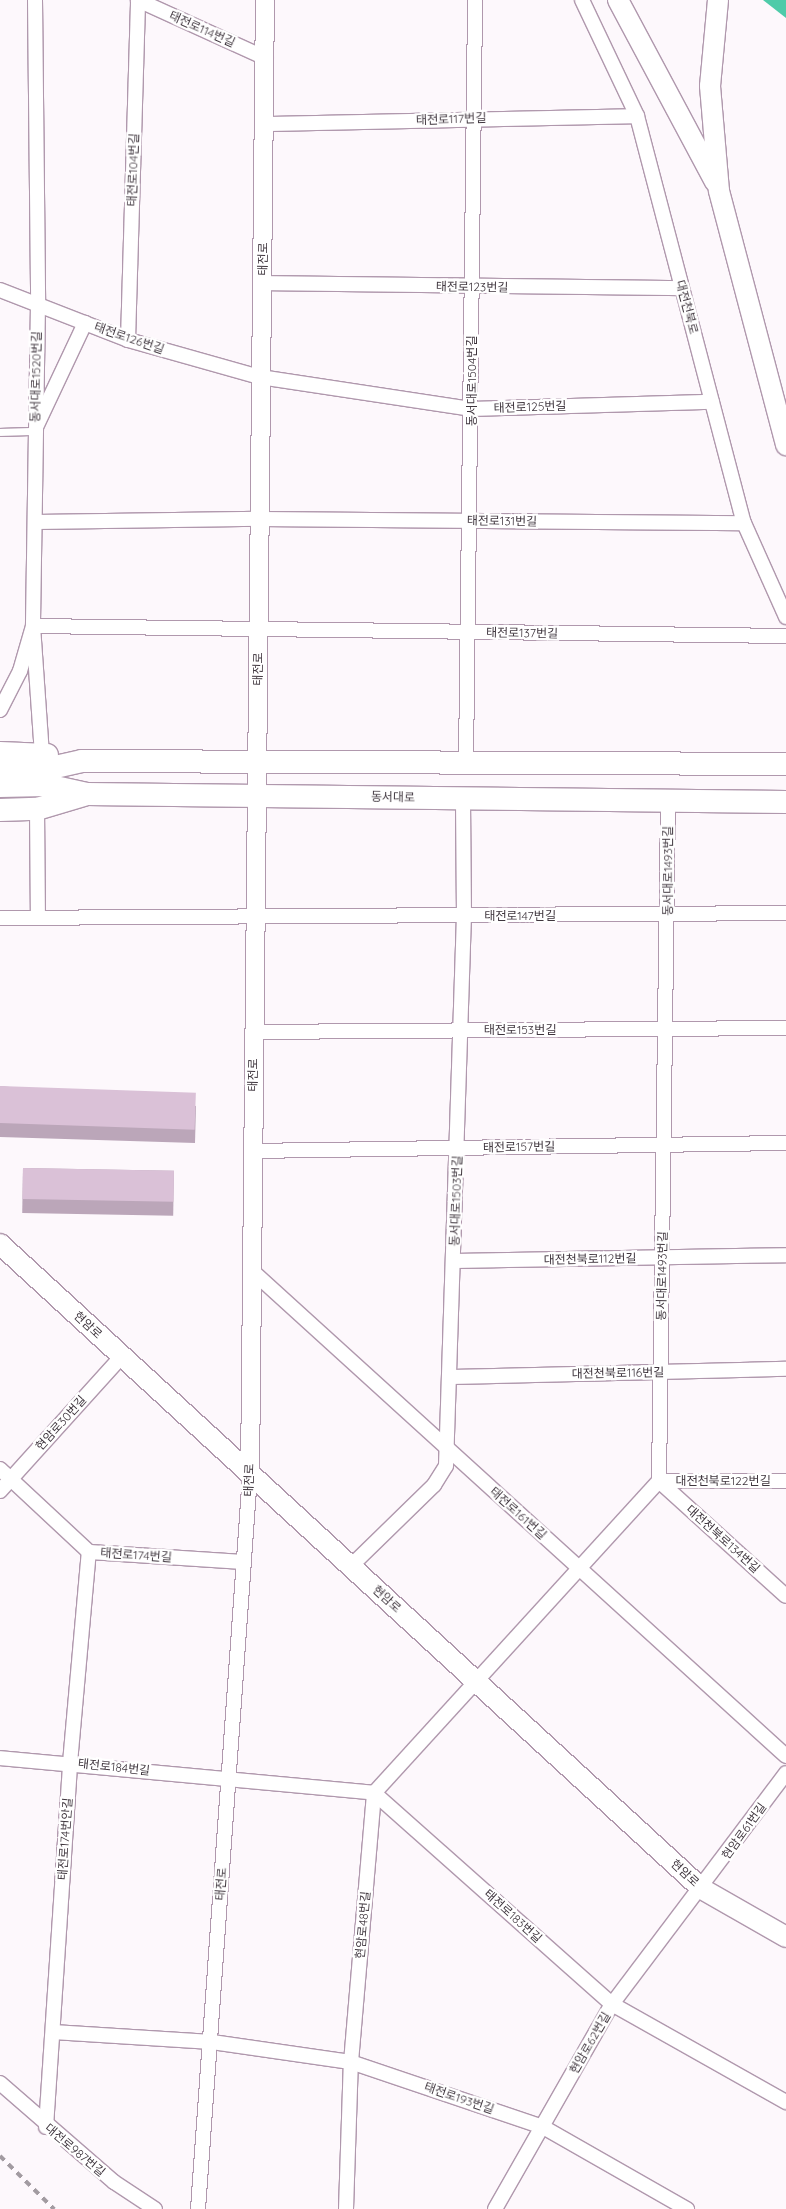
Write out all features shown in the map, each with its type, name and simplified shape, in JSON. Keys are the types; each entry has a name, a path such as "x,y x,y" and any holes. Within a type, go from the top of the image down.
{"main road":[{"path":"618,0 719,190"},
{"path":"718,0 710,86 719,190 781,407 786,445"},
{"path":"0,754 42,755 82,761 786,764"},
{"path":"0,770 42,770 82,761"},
{"name":"동서대로","path":"0,786 46,785 87,794 786,802"},
{"path":"0,810 37,809 87,794"},
{"name":"현암로","path":"0,1244 702,1889 786,1937"}],"street":[{"name":"동서대로1520번길","path":"35,0 38,304 33,626 42,755"},
{"name":"태전로114번길","path":"138,0 265,58"},
{"name":"태전로104번길","path":"128,340 138,0"},
{"name":"태전로","path":"198,2209 212,2042 228,1778 250,1475 250,1270 265,0"},
{"name":"동서대로1504번길","path":"466,763 470,633 475,0"},
{"name":"대전천북로","path":"582,0 637,116 744,523 781,594 786,616"},
{"name":"태전로117번길","path":"265,124 474,118 637,116"},
{"name":"태전로123번길","path":"262,283 682,288"},
{"name":"태전로126번길","path":"0,290 128,340 260,377"},
{"path":"35,431 85,323"},
{"name":"태전로125번길","path":"260,377 472,409 712,402"},
{"path":"36,522 260,519"},
{"name":"태전로131번길","path":"260,519 744,523"},
{"path":"0,710 20,671 33,626 258,631"},
{"name":"태전로137번길","path":"258,631 786,636"},
{"name":"동서대로1503번길","path":"351,1566 434,1485 446,1466 451,1377 458,1148 464,916 464,798"},
{"name":"동서대로1493번길","path":"659,1482 665,1144 668,800"},
{"path":"37,809 38,918"},
{"name":"태전로147번길","path":"255,918 786,913"},
{"path":"0,918 255,918"},
{"name":"태전로153번길","path":"253,1032 786,1028"},
{"name":"태전로157번길","path":"252,1151 786,1142"},
{"name":"대전천북로112번길","path":"454,1261 786,1255"},
{"name":"태전로161번길","path":"250,1270 786,1756"},
{"name":"현암로30번길","path":"0,1490 122,1356"},
{"name":"대전천북로116번길","path":"451,1377 786,1369"},
{"name":"태전로174번길","path":"0,1469 89,1552 244,1562"},
{"name":"대전천북로122번길","path":"659,1482 786,1481"},
{"path":"228,1778 374,1792 578,1567 659,1482"},
{"name":"대전천북로134번길","path":"659,1482 786,1596"},
{"name":"태전로174번안길","path":"46,2127 70,1763 89,1552"},
{"name":"태전로184번길","path":"0,1758 228,1778"},
{"name":"현암로61번길","path":"702,1889 786,1773"},
{"name":"태전로183번길","path":"374,1792 612,2004 786,2102"},
{"name":"현암로48번길","path":"346,2209 351,2062 374,1792"},
{"name":"현암로62번길","path":"495,2209 612,2004 702,1889"},
{"path":"53,2032 212,2042"},
{"name":"태전로193번길","path":"212,2042 351,2062 542,2127 687,2209"},
{"name":"대전로987번길","path":"0,2083 46,2127 155,2209"}],"lane":[{"path":"0,432 35,431"}],"shaded area":[{"path":"763,0 786,0 786,18"}],"building":[{"path":"0,1086 196,1093 195,1130 0,1123"},
{"path":"23,1168 174,1171 173,1202 22,1199"}],"railway":[{"path":"0,2156 54,2209"}]}
